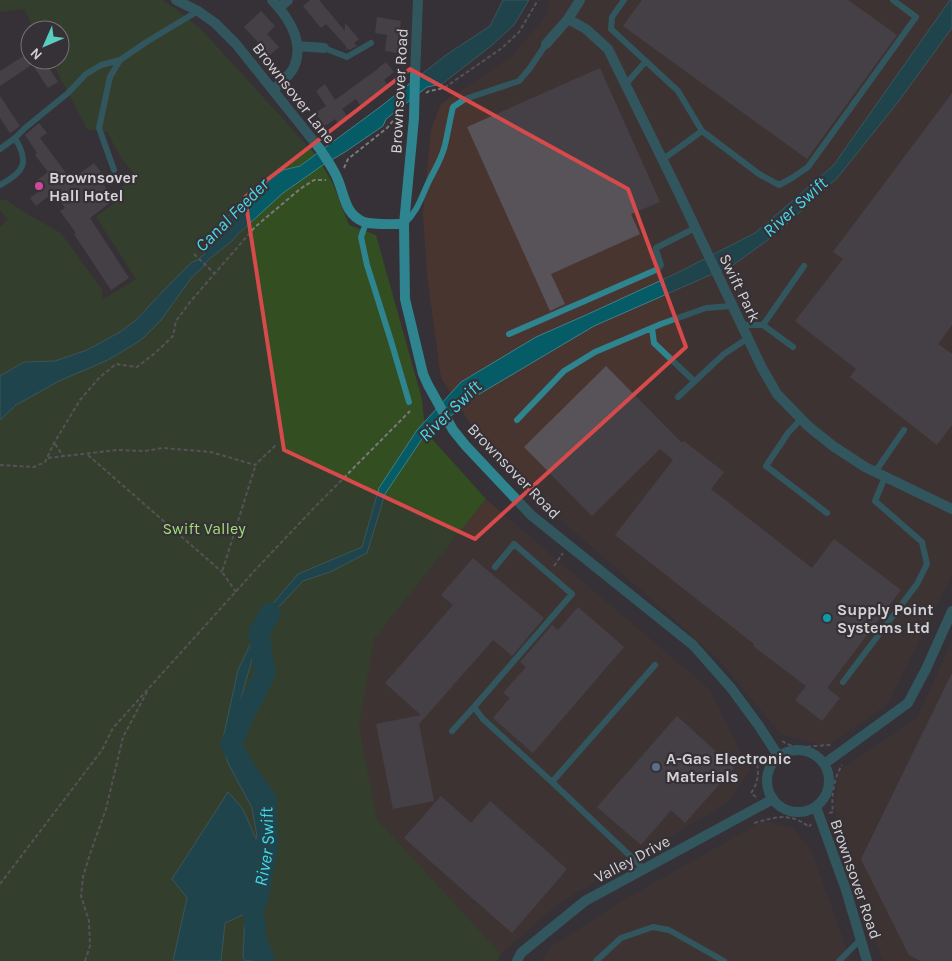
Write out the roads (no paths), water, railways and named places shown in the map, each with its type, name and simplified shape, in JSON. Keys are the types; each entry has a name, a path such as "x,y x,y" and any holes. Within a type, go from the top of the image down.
{"street":[{"name":"Brownsover Lane","path":"176,0 216,23 236,44 332,167 347,208 366,223"},
{"path":"273,90 287,77 294,68 296,61 297,46 295,33 286,16 276,4 288,0"},
{"name":"Brownsover Road","path":"418,0 414,118 404,224 405,299 423,374 428,385 453,430 530,515 693,645 731,688 779,756"},
{"path":"546,44 568,19 580,0"},
{"name":"Swift Park","path":"568,19 586,29 608,49 762,368 777,394 800,419 833,446 865,467 952,509"},
{"path":"297,46 324,48"},
{"path":"366,223 404,224"},
{"path":"773,799 768,791 768,772 779,756 798,750 808,752 824,764 908,703 926,669 952,610"},
{"name":"Brownsover Road","path":"773,799 780,806 798,812 816,807 823,800 829,782 824,764"},
{"name":"Valley Drive","path":"517,961 521,954 585,901 773,799"},
{"name":"Brownsover Road","path":"816,807 846,890 867,961"}],"lane":[{"path":"624,0 612,17 611,29 678,91 702,131 758,174 779,185 808,168 916,17 892,0"},
{"path":"0,149 68,93 86,74 101,65 120,60 198,11"},
{"path":"324,48 347,57 371,42"},
{"path":"404,224 416,210 439,163 454,107 465,100 519,81 546,44"},
{"path":"114,170 98,128 110,77 120,60"},
{"path":"626,84 646,61"},
{"path":"662,160 702,131"},
{"path":"0,185 19,174 24,164 22,151 15,138"},
{"path":"366,223 361,237 367,265 409,402"},
{"path":"508,334 658,269 661,264 656,248 695,228"},
{"path":"763,325 804,266"},
{"path":"517,420 564,371 594,352 706,308 731,304"},
{"path":"741,325 763,325 792,347"},
{"path":"652,328 654,343 694,381"},
{"path":"678,397 724,354 748,338"},
{"path":"800,419 788,433 766,466 827,513"},
{"path":"843,682 917,584 927,564 922,542 875,501 880,474 904,430"},
{"path":"452,731 572,594 514,544 495,567"},
{"path":"552,782 655,665"},
{"path":"474,707 483,718 644,870"},
{"path":"596,961 621,938 653,927 669,930 724,961"},
{"path":"839,961 861,939"}],"water":[{"name":"Canal Feeder","path":"503,0 529,0 514,25 491,46 442,84 427,87 386,119 383,126 283,193 232,241 208,260 192,277 161,320 141,340 108,360 59,381 16,405 0,420 0,376 24,362 55,361 87,350 120,332 136,320 192,262 198,260 204,254 212,239 215,228 224,221 243,199 283,170 300,166 446,55 490,26"},
{"path":"950,0 952,0 952,28 898,102 838,177 776,234 733,265 594,326 476,396 422,439 385,494 367,553 330,572 303,581 276,610 257,642 230,737 233,751 261,805 265,840 254,895 258,897 253,910 249,912 250,952 255,961 245,961 243,957 245,914 225,923 221,961 173,961 187,898 172,879 228,792 243,809 256,839 257,836 252,808 228,763 222,743 238,670 265,613 298,574 362,547 379,488 417,430 461,382 536,337 677,273 755,233 833,166"}],"waterway":[{"name":"River Swift","path":"265,961 257,943 253,910 258,897 268,846 266,799 247,773 231,744 265,674 259,633 270,613"}],"place":[{"name":"Brownsover Hall Hotel","path":"39,186"},
{"name":"Supply Point Systems Ltd","path":"827,618"},
{"name":"A-Gas Electronic Materials","path":"656,767"}],"park label":[{"name":"Swift Valley","path":"204,528"}]}
